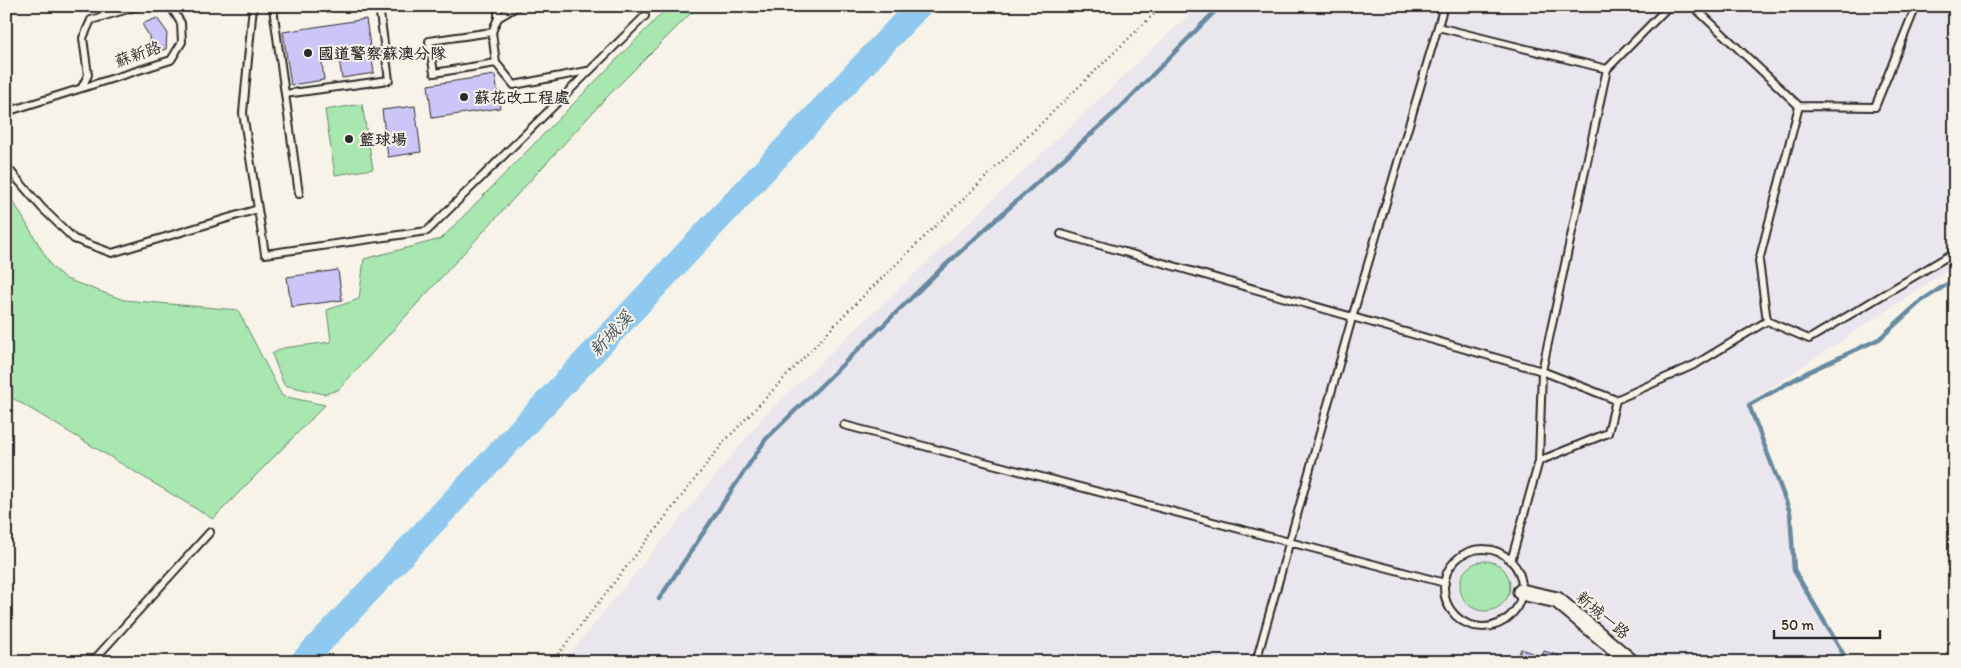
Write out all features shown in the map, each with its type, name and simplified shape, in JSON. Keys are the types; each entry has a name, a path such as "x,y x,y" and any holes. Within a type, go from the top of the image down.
{"street":[{"name":"新城一路","path":"1521,592 1557,600 1631,662"}],"lane":[{"path":"82,87 88,75 83,38 91,20 138,6"},
{"name":"蘇新路","path":"6,112 170,60 182,42 181,22 171,7 164,6"},
{"path":"253,6 243,113 265,254 427,231 645,16"},
{"path":"284,6 273,8 298,194"},
{"path":"285,94 389,80 379,6"},
{"path":"498,6 498,18 492,32 496,63 514,85 588,71"},
{"path":"498,18 518,6"},
{"path":"1256,662 1352,318 1444,6"},
{"path":"1511,561 1539,461 1542,371 1607,69 1669,6"},
{"path":"1693,6 1799,106 1875,107 1916,6"},
{"path":"1438,27 1607,69"},
{"path":"492,32 429,41 434,73 496,63"},
{"path":"1767,321 1759,261 1799,106"},
{"path":"6,166 42,208 74,239 112,253 258,208"},
{"path":"1061,234 1542,371 1616,400 1696,364 1767,321"},
{"path":"1767,321 1809,338 1955,252"},
{"path":"1539,461 1608,432 1616,400"},
{"path":"844,425 1445,583"},
{"path":"92,662 210,532"},
{"path":"1474,550 1494,550 1511,561 1521,578 1521,592 1518,605 1504,620 1492,625 1479,626 1466,622 1455,614 1445,597 1445,577 1451,565 1461,555 1474,550"}],"path":[{"path":"552,662 724,442 845,314 1162,6"}],"shaded area":[{"path":"1198,6 1955,6 1955,265 1746,404 1789,512 1794,574 1848,662 563,662 764,416"}],"green space":[{"path":"669,6 698,6 606,98 338,390 324,394 284,385 272,354 283,348 331,342 327,310 359,299 364,259 441,239"},
{"name":"籃球場","path":"362,104 373,169 335,175 325,110"},
{"path":"6,189 52,267 66,279 124,300 238,310 282,396 325,405 213,519 6,394"},
{"path":"1485,561 1499,565 1506,572 1510,586 1506,600 1499,607 1485,611 1471,607 1464,600 1460,586 1464,572 1471,565"}],"building":[{"path":"157,18 167,32 166,49 150,53 149,36 142,24"},
{"name":"國道警察蘇澳分隊","path":"366,19 374,73 342,78 338,52 321,54 324,80 291,85 283,32"},
{"name":"蘇花改工程處","path":"495,75 500,108 432,118 428,85"},
{"path":"415,106 421,152 388,157 382,110"},
{"path":"338,270 342,300 291,307 287,277"},
{"path":"1521,649 1542,657 1544,651 1559,656 1557,662 1516,662"}],"waterway":[{"name":"新城溪","path":"302,662 919,6"},
{"path":"659,599 766,439 940,270 1120,108 1220,6"},
{"path":"1848,662 1794,570 1790,512 1749,405 1808,372 1879,339 1921,301 1955,279"}],"place":[{"name":"國道警察蘇澳分隊","path":"308,53"},
{"name":"蘇花改工程處","path":"464,97"},
{"name":"籃球場","path":"349,139"}]}
